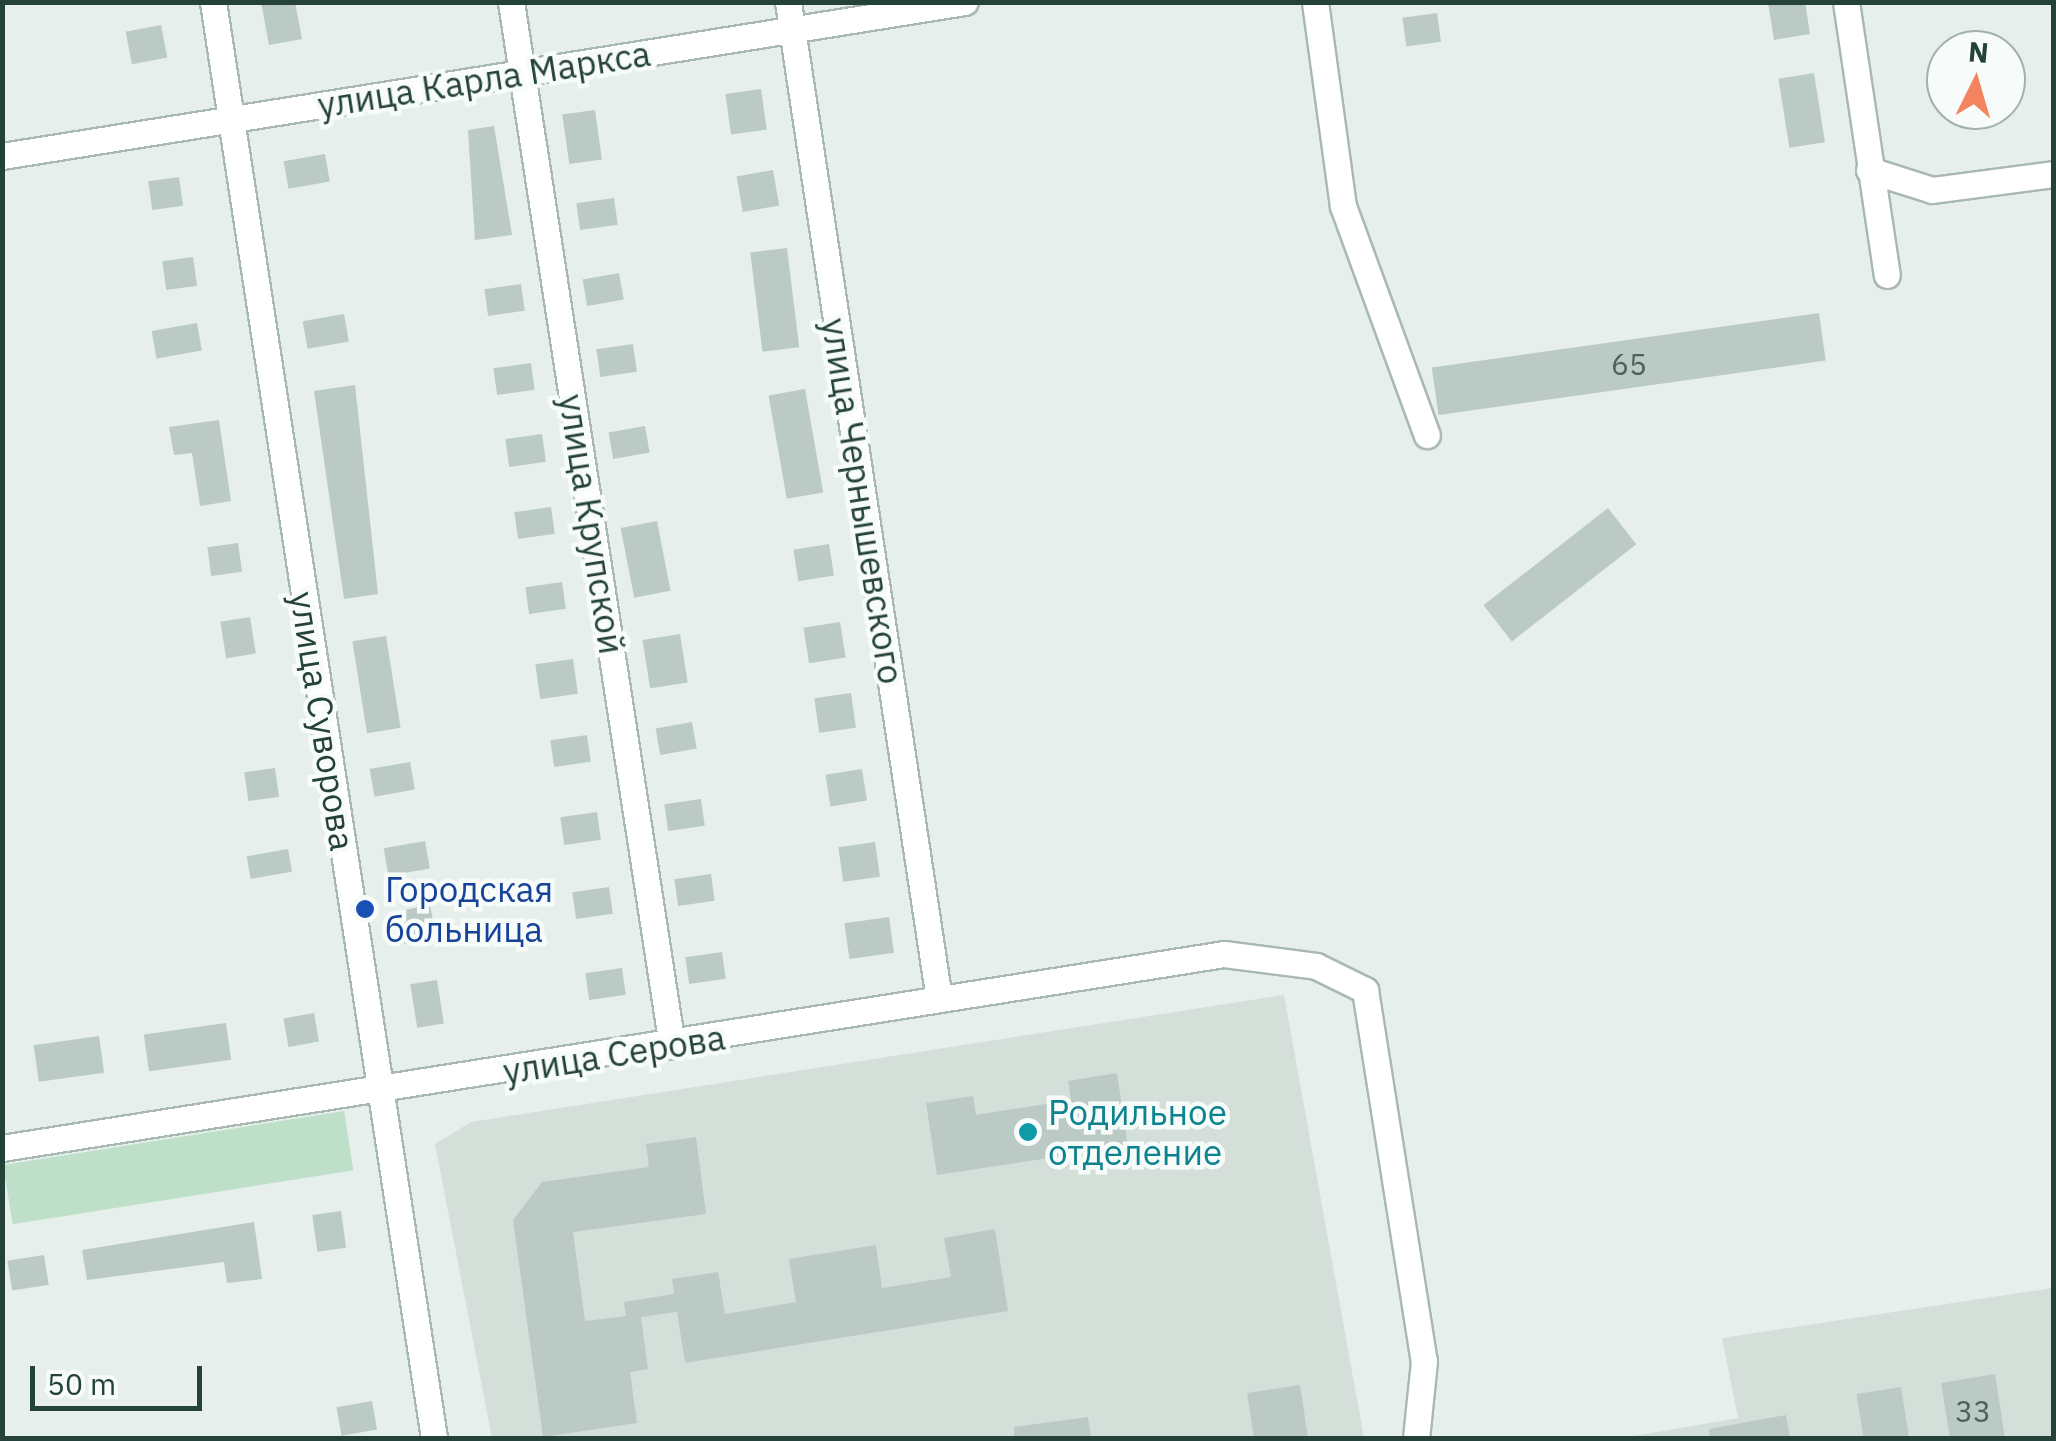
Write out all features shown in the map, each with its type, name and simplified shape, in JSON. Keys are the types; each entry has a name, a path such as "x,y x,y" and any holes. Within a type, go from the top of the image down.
{"street":[{"name":"улица Суворова","path":"214,2 434,1438"},
{"name":"улица Крупской","path":"512,2 672,1046"},
{"name":"улица Чернышевского","path":"788,2 938,999"},
{"name":"улица Карла Маркса","path":"2,156 965,2"},
{"path":"1315,2 1343,206 1427,434"},
{"path":"1846,2 1886,275"},
{"path":"1869,170 1932,190 2054,174"},
{"name":"улица Серова","path":"2,1148 672,1046 1224,954 1316,966 1365,990 1424,1361 1416,1438"}],"shaded area":[{"path":"1284,995 1364,1438 492,1438 435,1144 471,1122"},
{"path":"2053,1288 2053,1438 1623,1438 1738,1418 1722,1338"}],"green space":[{"path":"344,1111 353,1170 13,1224 3,1165"}],"building":[{"path":"261,2 295,2 302,39 269,45"},
{"path":"1768,2 1805,2 1810,34 1774,40"},
{"path":"1437,13 1441,42 1406,47 1402,18"},
{"path":"161,25 167,57 132,64 126,32"},
{"path":"1814,73 1825,142 1789,148 1778,79"},
{"path":"761,89 767,130 731,135 725,94"},
{"path":"595,110 602,160 569,164 562,115"},
{"path":"494,126 512,235 475,240 468,130"},
{"path":"325,154 330,182 289,189 284,161"},
{"path":"773,170 779,205 743,212 737,176"},
{"path":"179,177 183,206 152,210 148,181"},
{"path":"614,198 618,225 580,230 576,203"},
{"path":"787,248 799,347 762,352 750,253"},
{"path":"193,257 197,286 166,290 162,261"},
{"path":"619,273 624,300 587,306 583,279"},
{"path":"521,284 525,311 488,316 484,289"},
{"path":"1819,313 1826,361 1438,415 1432,367"},
{"path":"344,314 349,342 308,349 303,321"},
{"path":"197,323 202,351 157,359 152,331"},
{"path":"633,344 637,372 600,377 596,349"},
{"path":"531,363 535,390 497,395 493,368"},
{"path":"355,385 378,594 344,599 314,391"},
{"path":"805,389 823,492 787,499 769,395"},
{"path":"219,420 231,501 200,506 192,453 174,455 169,427"},
{"path":"645,426 650,453 613,459 609,432"},
{"path":"542,434 546,462 509,467 505,439"},
{"path":"551,507 555,534 518,539 514,512"},
{"path":"1608,508 1636,544 1512,642 1483,605"},
{"path":"657,521 671,591 634,598 621,528"},
{"path":"238,543 242,572 211,576 207,547"},
{"path":"829,544 834,576 798,581 793,550"},
{"path":"562,582 566,609 529,614 525,587"},
{"path":"250,617 256,654 226,658 220,622"},
{"path":"840,622 846,658 809,663 803,628"},
{"path":"680,634 688,682 650,688 642,640"},
{"path":"386,636 401,728 367,733 352,641"},
{"path":"573,659 578,694 540,699 535,664"},
{"path":"851,693 856,728 819,733 814,698"},
{"path":"692,722 697,749 660,755 656,728"},
{"path":"587,735 591,762 554,767 550,740"},
{"path":"410,762 415,790 374,797 370,769"},
{"path":"275,768 279,797 248,801 244,772"},
{"path":"862,769 867,801 830,806 825,775"},
{"path":"701,799 705,826 668,831 664,804"},
{"path":"597,812 601,840 564,845 560,817"},
{"path":"425,841 430,869 389,876 384,848"},
{"path":"875,842 880,877 843,882 838,847"},
{"path":"288,849 292,872 251,879 247,856"},
{"path":"711,874 715,901 678,906 674,879"},
{"path":"609,887 613,914 576,919 572,892"},
{"path":"430,905 436,937 404,944 398,911"},
{"path":"889,917 894,953 849,959 844,923"},
{"path":"722,952 726,979 689,984 685,957"},
{"path":"622,968 626,995 589,1000 585,973"},
{"path":"437,980 444,1023 417,1028 410,984"},
{"path":"314,1013 319,1042 289,1047 283,1018"},
{"path":"226,1023 231,1060 149,1071 144,1035"},
{"path":"99,1036 104,1073 39,1082 34,1045"},
{"name":"Родильное отделение","path":"1117,1073 1128,1146 937,1175 926,1103 973,1096 976,1115 1071,1100 1068,1081"},
{"path":"696,1137 706,1214 573,1232 585,1321 626,1316 624,1302 674,1294 672,1279 718,1272 725,1314 796,1302 789,1259 876,1245 882,1288 951,1277 944,1238 995,1229 1008,1311 685,1363 677,1312 641,1317 648,1369 630,1372 637,1423 543,1437 513,1220 542,1182 649,1167 646,1144"},
{"path":"341,1211 346,1248 317,1252 312,1215"},
{"path":"254,1222 262,1279 227,1283 224,1262 87,1280 82,1250"},
{"path":"44,1255 49,1285 12,1290 7,1261"},
{"path":"1995,1374 2005,1438 1950,1438 1941,1383"},
{"path":"1300,1385 1308,1438 1254,1438 1247,1393"},
{"path":"1901,1387 1909,1438 1864,1438 1857,1394"},
{"path":"372,1401 377,1430 342,1436 337,1407"},
{"path":"1786,1415 1790,1438 1710,1438 1709,1429"},
{"path":"1088,1417 1091,1438 1014,1438 1014,1427"}],"place":[{"name":"Городская больница","path":"365,909"},
{"name":"Родильное отделение","path":"1028,1132"}]}
